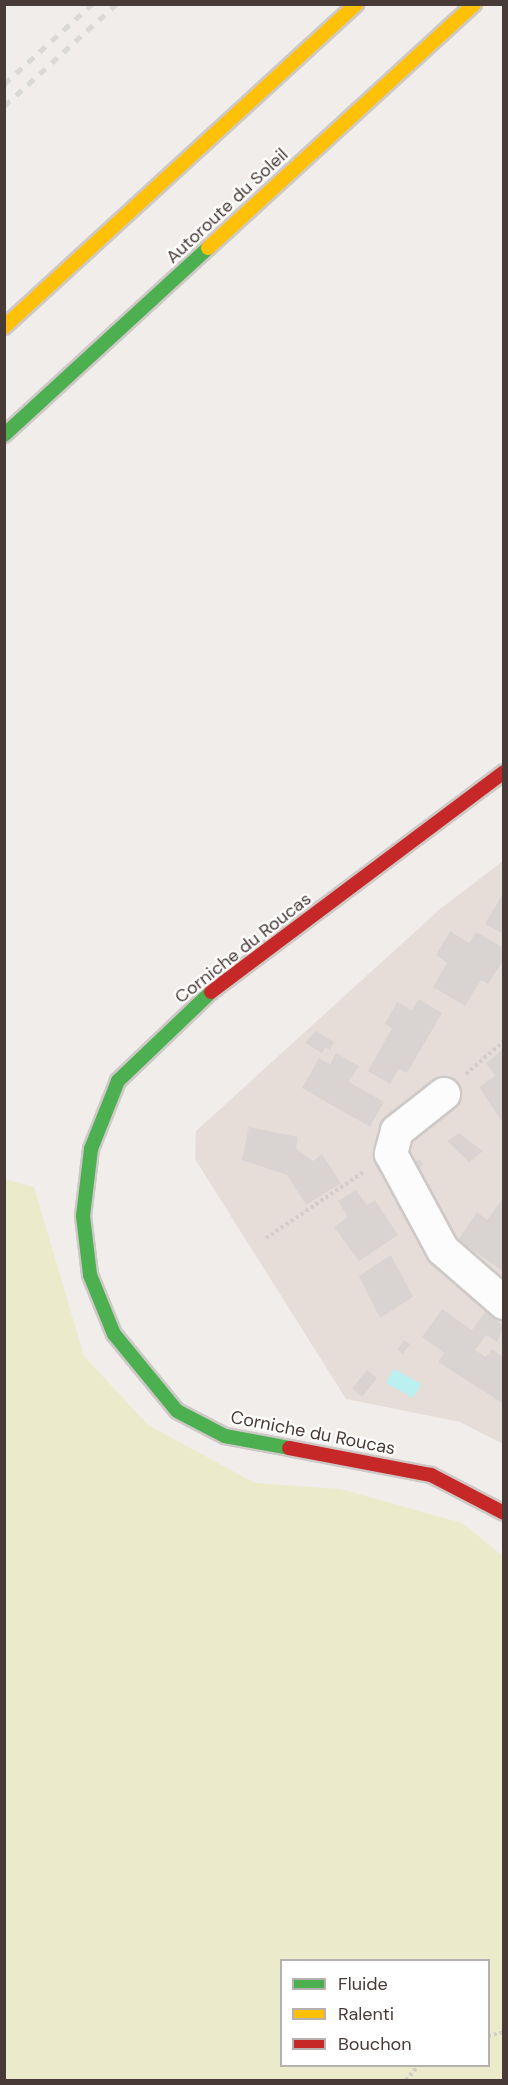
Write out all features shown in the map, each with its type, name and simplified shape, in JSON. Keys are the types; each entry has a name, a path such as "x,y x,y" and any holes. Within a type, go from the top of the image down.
{"main road":[{"path":"4,327 357,4"},
{"name":"Autoroute du Soleil","path":"4,435 474,4"},
{"name":"Corniche du Roucas","path":"504,772 204,998 118,1081 91,1149 83,1216 90,1275 114,1334 177,1411 225,1436 430,1475 504,1513"}],"street":[{"path":"444,1094 397,1131 391,1154 443,1250 504,1303"}],"path":[{"path":"444,1094 504,1041"},
{"path":"266,1238 391,1154"},
{"path":"406,2080 417,2067"}],"shaded area":[{"path":"503,861 503,1444 460,1422 346,1399 195,1159 196,1131 440,909"}],"green space":[{"path":"5,1179 34,1187 84,1356 148,1425 255,1483 341,1489 462,1523 503,1556 503,2080 5,2080"}],"water":[{"path":"394,1369 421,1384 413,1398 386,1383"}],"building":[{"path":"502,895 504,896 504,934 485,924"},
{"path":"450,931 469,943 476,932 504,948 504,959 488,984 481,980 465,1006 433,987 447,963 436,955"},
{"path":"419,999 442,1013 407,1073 399,1069 390,1084 368,1071 392,1028 385,1024 397,1002 412,1010"},
{"path":"316,1031 334,1042 330,1050 325,1047 322,1053 305,1043"},
{"path":"504,1048 504,1125 479,1087 495,1076 486,1063"},
{"path":"336,1053 359,1066 349,1082 384,1102 370,1127 302,1088 319,1058 330,1064"},
{"path":"249,1127 298,1137 296,1149 313,1161 322,1154 341,1183 306,1205 287,1175 242,1160"},
{"path":"459,1133 483,1151 469,1162 447,1141"},
{"path":"419,1159 423,1164 411,1179 404,1169"},
{"path":"356,1190 367,1205 375,1200 398,1235 359,1261 334,1227 348,1217 338,1201"},
{"path":"504,1197 504,1272 458,1240 477,1212 487,1220"},
{"path":"391,1255 413,1297 380,1318 359,1276"},
{"path":"442,1309 472,1330 485,1312 504,1326 497,1342 486,1335 475,1350 486,1357 492,1349 504,1358 504,1404 438,1362 444,1353 422,1337"},
{"path":"404,1340 410,1344 403,1354 397,1350"},
{"path":"367,1370 377,1378 362,1397 352,1389"}],"railway":[{"path":"4,84 92,4"},
{"path":"4,106 116,4"}],"traffic: fast":[{"path":"4,435 208,248"},
{"path":"211,992 118,1081 91,1149 83,1216 90,1275 114,1334 177,1411 225,1436 289,1448"}],"traffic: slow":[{"path":"4,327 357,4"},
{"path":"208,248 474,4"}],"traffic: jam":[{"path":"211,992 504,772"},
{"path":"289,1448 431,1475 504,1513"}]}
